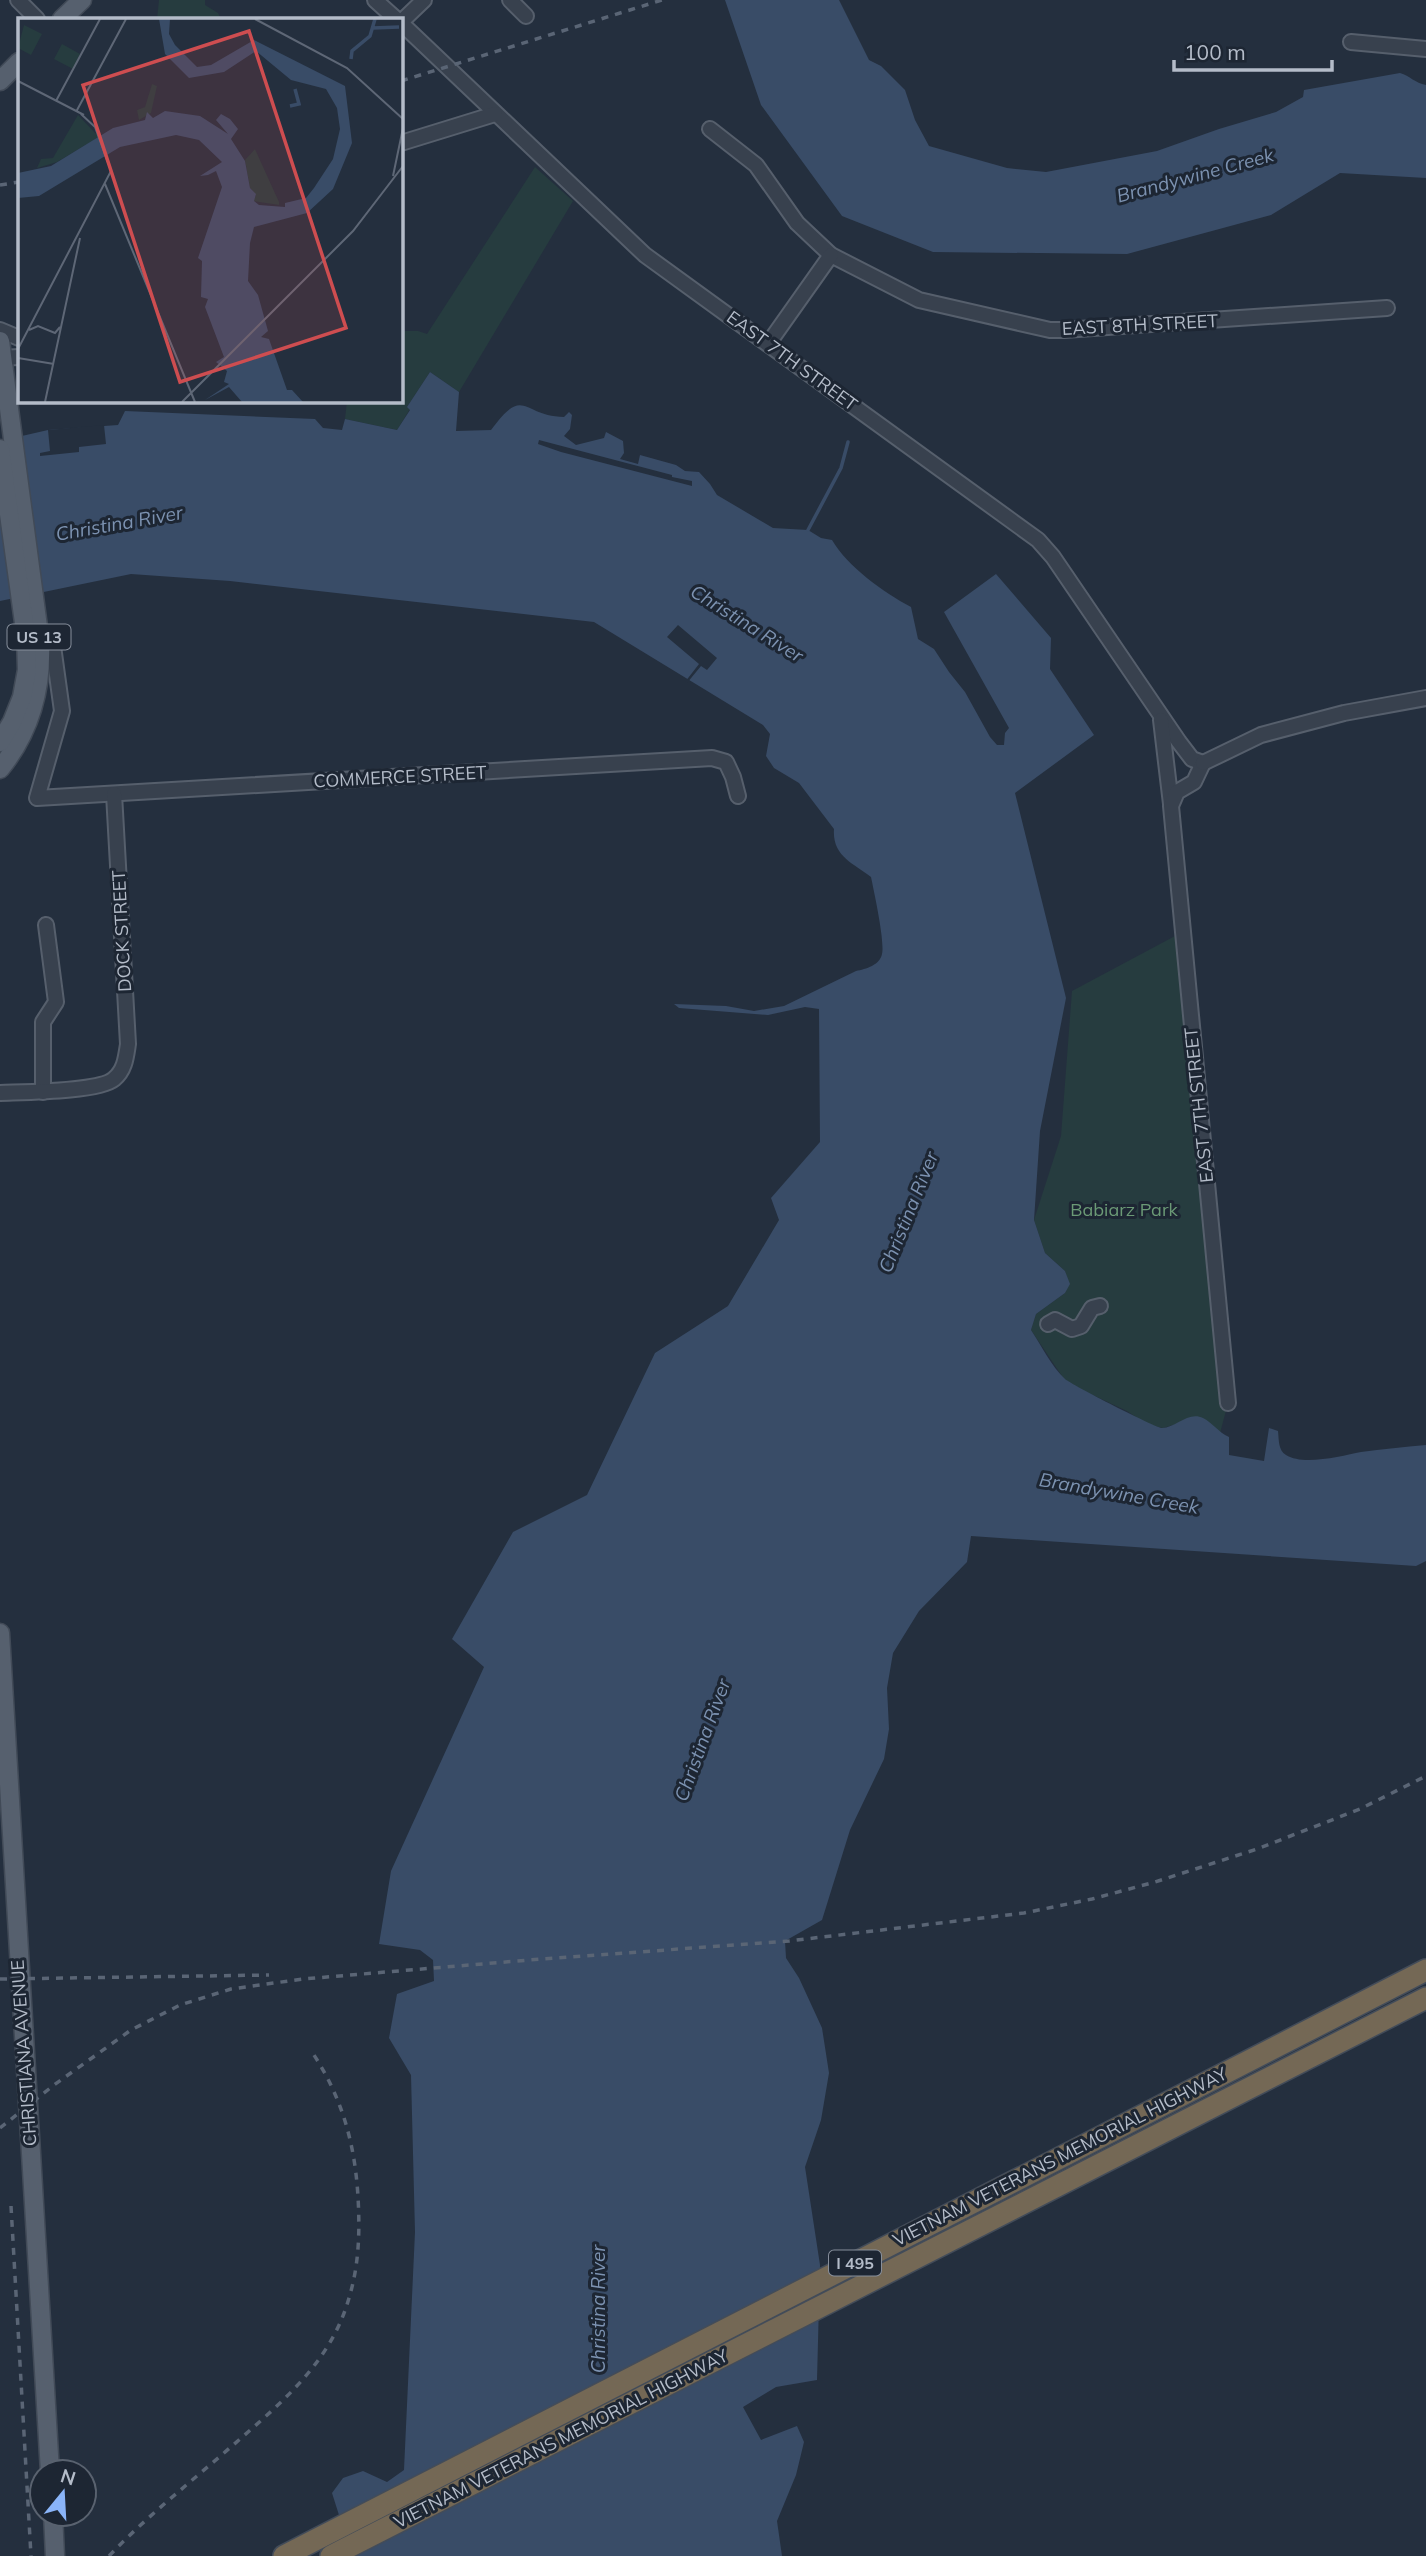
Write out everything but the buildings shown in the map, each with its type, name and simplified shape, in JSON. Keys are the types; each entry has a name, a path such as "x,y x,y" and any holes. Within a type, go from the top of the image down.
{"highway":[{"name":"VIETNAM VETERANS MEMORIAL HIGHWAY","path":"284,2556 1426,1970"},
{"name":"VIETNAM VETERANS MEMORIAL HIGHWAY","path":"331,2556 1426,1998"}],"main road":[{"path":"63,18 82,0"},
{"path":"0,81 18,63"},
{"name":"US 13","path":"0,769 18,743 41,662 6,358"},
{"name":"US 13","path":"0,449 26,638 29,699 0,742"},
{"name":"CHRISTIANA AVENUE","path":"0,1633 6,1830 49,2458"},
{"path":"53,2528 55,2556"}],"street":[{"path":"18,0 36,18"},
{"path":"375,0 395,18"},
{"path":"402,22 424,0"},
{"path":"510,0 526,16"},
{"name":"EAST 7TH STREET","path":"402,24 645,255 1038,540 1053,557 1192,759 1203,764"},
{"path":"1351,42 1426,49"},
{"path":"402,143 495,114"},
{"name":"EAST 8TH STREET","path":"710,128 756,166 797,223 831,255 919,300 1050,330 1220,321 1271,314 1387,307"},
{"path":"768,344 831,255"},
{"path":"0,330 18,338"},
{"name":"COMMERCE STREET","path":"53,646 62,711 37,798 712,758 726,762 738,796"},
{"path":"1171,806 1177,792 1194,782 1203,764 1242,743 1344,713 1426,698"},
{"name":"EAST 7TH STREET","path":"1161,715 1228,1403"},
{"name":"DOCK STREET","path":"43,1091 106,1084 124,1068 128,1044 114,794"},
{"path":"0,1093 43,1091 43,1022 56,1002 46,925"},
{"path":"1048,1324 1055,1320 1072,1329 1081,1326 1092,1308 1100,1306"}],"green space":[{"path":"159,0 205,0 205,5 218,13 220,18 157,18"},
{"path":"535,167 573,201 459,392 430,372 407,407 410,409 397,430 345,419 347,402 402,402 402,331 427,334"},
{"name":"Babiarz Park","path":"1175,936 1228,1403 1220,1433 1212,1425 1173,1425 1163,1428 1148,1425 1127,1411 1082,1390 1064,1379 1031,1330 1036,1314 1065,1293 1069,1284 1065,1271 1045,1253 1034,1220 1061,1136 1072,991"}],"water":[{"name":"Brandywine Creek","path":"725,0 839,0 869,60 881,66 905,90 915,120 929,146 1007,168 1046,172 1157,151 1276,112 1303,97 1304,90 1400,73 1426,85 1426,178 1340,173 1271,215 1127,254 933,252 842,216 761,105"},
{"path":"430,372 459,392 456,431 491,430 502,416 518,405 564,417 569,412 572,415 570,429 564,436 576,445 604,438 606,432 623,441 624,453 620,459 638,464 640,455 676,465 685,471 699,472 717,495 773,528 808,530 821,538 832,540 847,560 867,578 911,607 918,639 934,649 965,692 990,737 997,745 1004,745 1005,733 1009,728 944,612 996,574 1051,638 1050,669 1094,735 1015,793 1066,998 1040,1131 1034,1220 1045,1253 1065,1271 1070,1284 1065,1293 1036,1314 1031,1330 1056,1368 1071,1383 1162,1428 1187,1418 1203,1418 1229,1437 1229,1455 1264,1461 1269,1428 1278,1431 1283,1453 1302,1460 1426,1445 1426,1561 1416,1566 971,1536 967,1562 919,1611 893,1653 887,1688 889,1729 884,1759 850,1830 822,1920 785,1941 786,1958 799,1978 822,2028 829,2073 821,2120 805,2167 820,2265 817,2380 776,2387 743,2407 761,2440 797,2426 804,2442 796,2475 777,2521 782,2556 352,2556 332,2493 343,2478 363,2471 387,2482 404,2470 415,2232 411,2075 389,2038 397,1994 434,1981 433,1960 420,1950 379,1944 391,1871 484,1667 452,1639 513,1532 587,1495 655,1353 728,1306 779,1220 771,1198 820,1142 819,1009 805,1007 768,1015 679,1008 674,1004 726,1006 754,1011 784,1006 876,964 881,958 883,948 871,877 840,852 836,846 834,829 799,783 774,768 766,756 770,734 763,725 594,622 230,581 131,574 0,601 0,441 48,430 118,425 125,411 315,419 323,428 342,430 345,419 397,430 410,410 407,407"}],"pier":[{"path":"104,425 106,444 79,447 79,452 40,456 40,453 50,451 48,430"},
{"path":"539,440 692,481 692,486 561,452 538,444"},
{"path":"678,625 717,658 707,670 701,666 687,683 685,682 699,664 667,637"}],"waterway":[{"path":"808,530 841,468 848,442"}],"railway":[{"path":"402,81 662,0"},
{"path":"0,185 18,182"},
{"path":"0,2128 131,2030 180,2005 231,1989 303,1979 789,1941 1024,1913 1155,1882 1257,1849 1360,1809 1426,1776"},
{"path":"0,1979 269,1975"},
{"path":"109,2556 290,2393 319,2359 341,2320 357,2261 359,2223 354,2158 339,2104 312,2052"},
{"path":"11,2206 31,2556"}],"water label":[{"name":"Christina River","path":"119,523"},
{"name":"Christina River","path":"747,623"},
{"name":"Christina River","path":"908,1212"},
{"name":"Christina River","path":"702,1740"},
{"name":"Christina River","path":"598,2309"}]}
